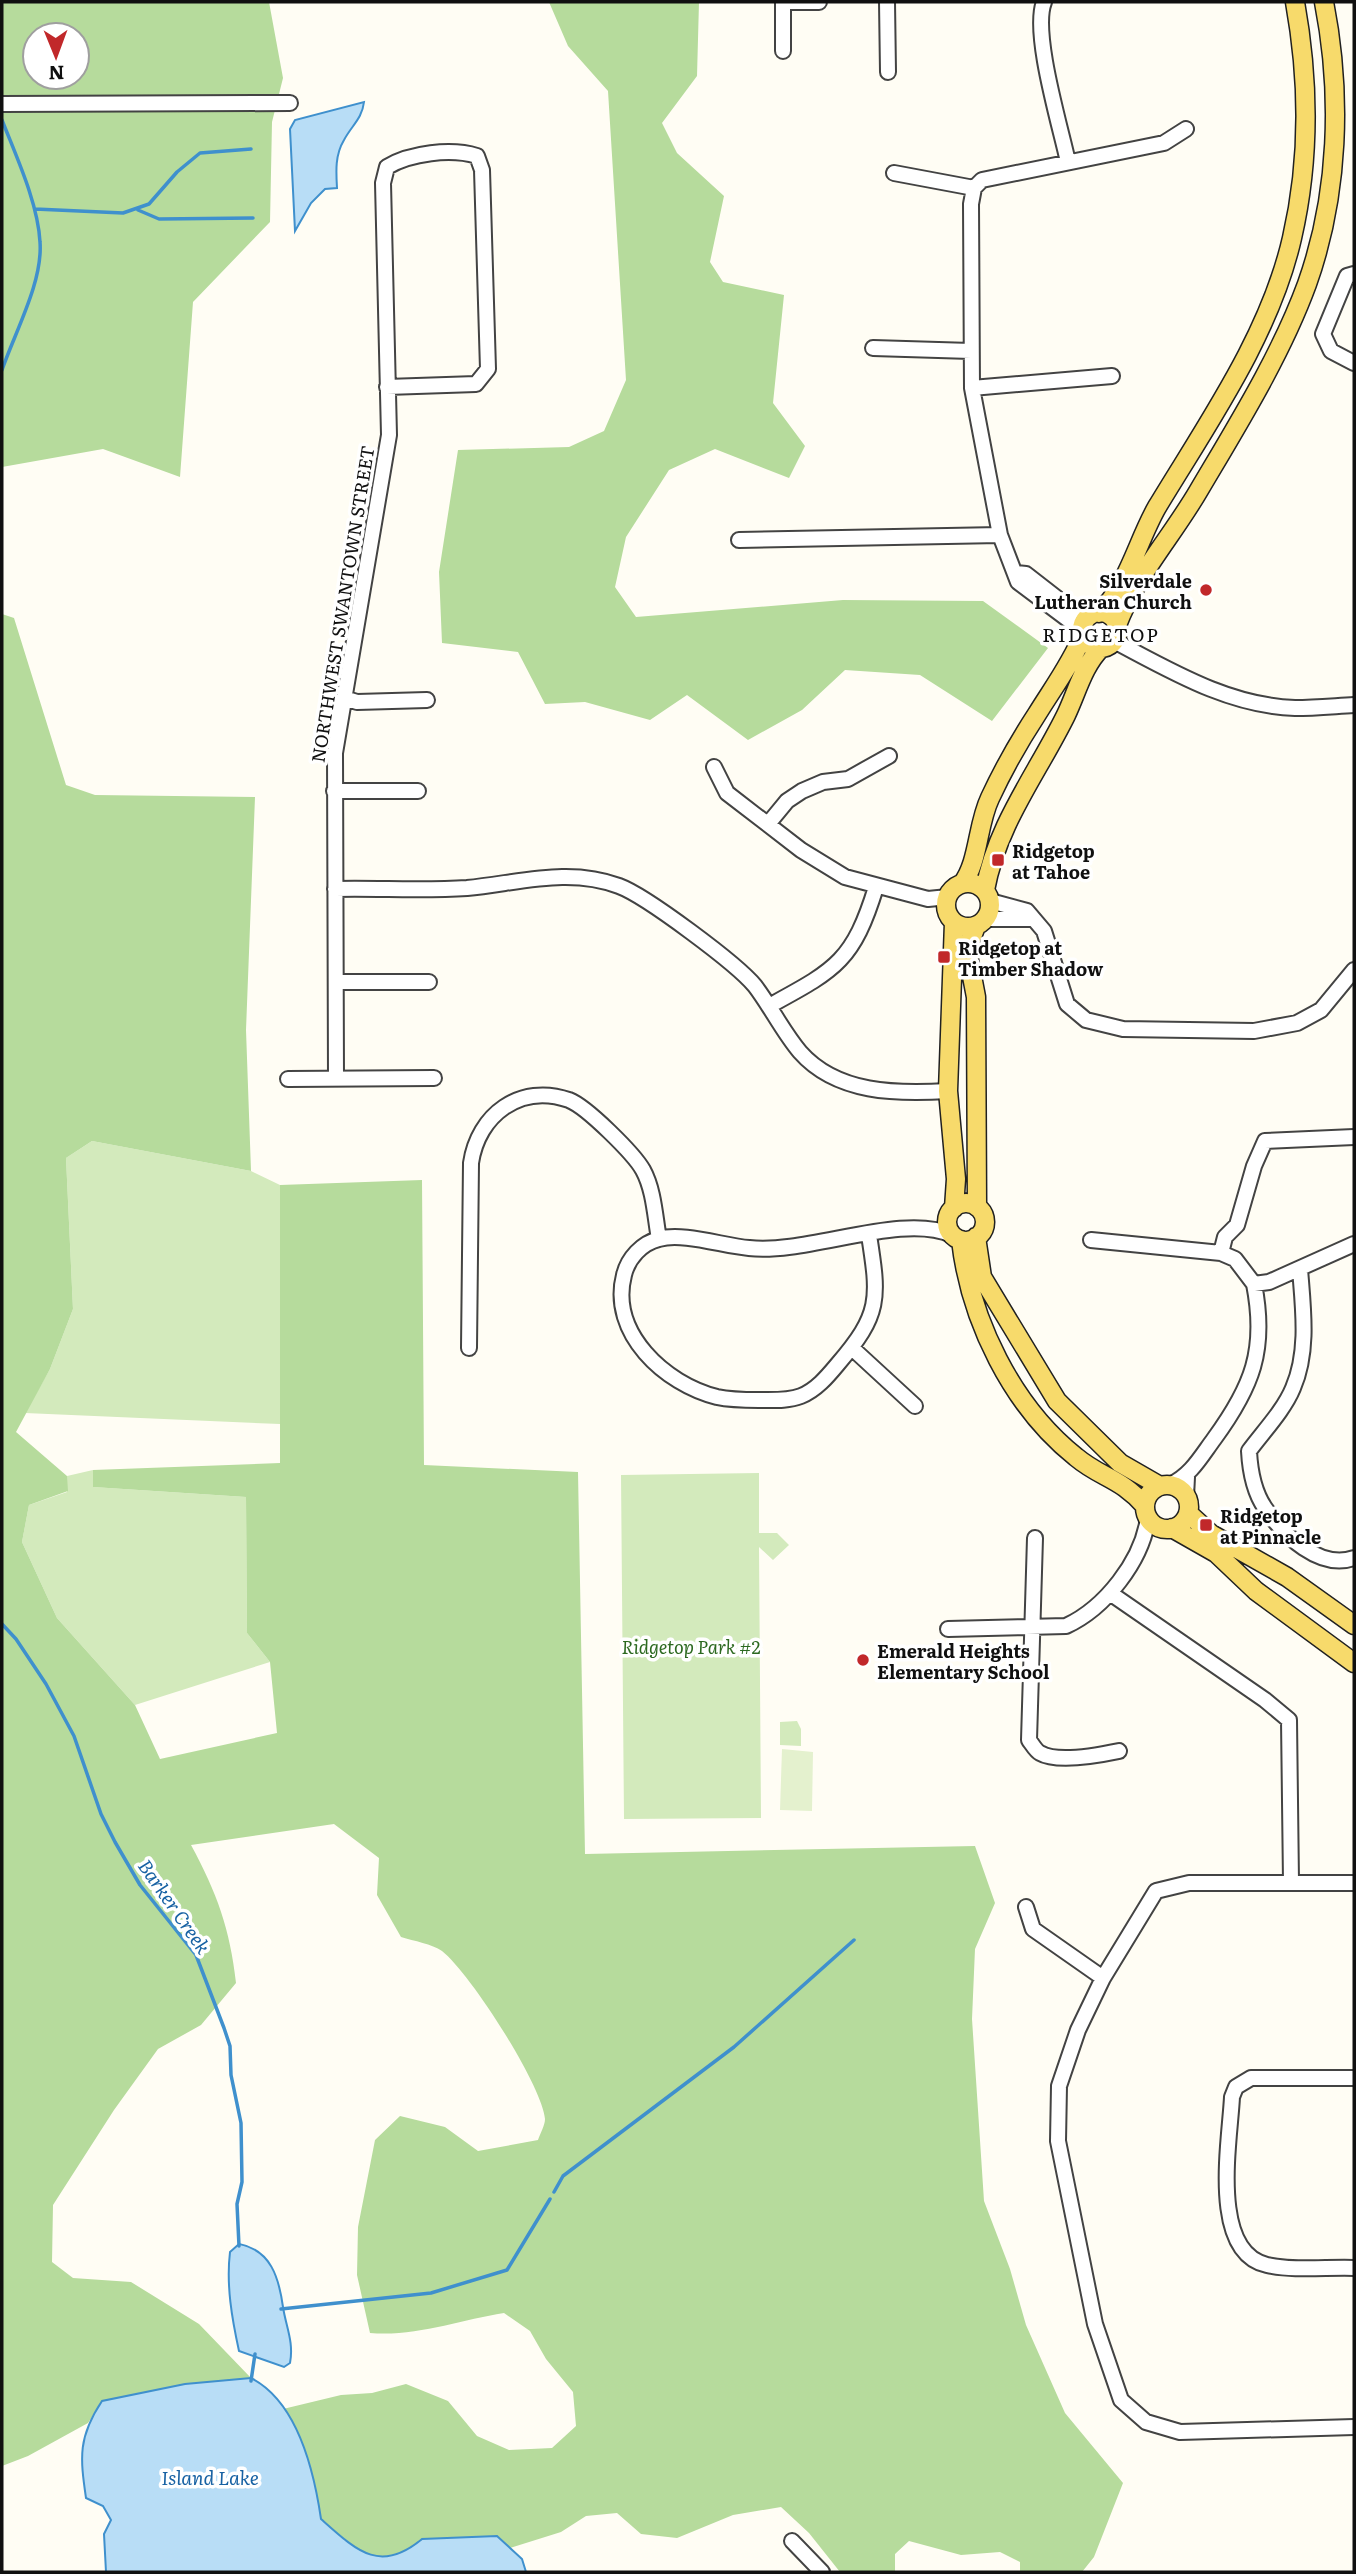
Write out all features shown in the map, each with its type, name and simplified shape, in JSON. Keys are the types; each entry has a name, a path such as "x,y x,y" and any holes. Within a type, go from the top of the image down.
{"main road":[{"path":"1296,2 1307,121 1294,226 1284,266 1253,341 1147,524 1117,594 1088,623 1074,657 1036,715 990,797 979,825 969,874 946,907 948,1091 956,1180 954,1228 968,1287 994,1350 1024,1401 1044,1427 1075,1457 1129,1488 1147,1512 1168,1528 1216,1553 1256,1591 1354,1664"},
{"path":"954,1228 985,1224 977,1207 975,998 967,950 984,909 994,848 1066,715 1090,661 1111,638 1206,479 1284,337 1307,284 1324,225 1332,159 1335,84 1324,2"},
{"path":"1088,623 1108,614 1111,638"},
{"path":"1088,623 1089,645 1111,638"},
{"path":"962,884 974,884 984,909"},
{"path":"946,907 968,927 984,909"},
{"path":"954,1228 965,1204 977,1207"},
{"path":"954,1228 1057,1401 1120,1463 1165,1486 1180,1489 1187,1505 1211,1534 1287,1577 1354,1625"},
{"path":"1147,1512 1149,1493 1165,1486"},
{"path":"1168,1528 1184,1520 1187,1505"}],"street":[{"path":"783,51 783,2 819,2"},
{"path":"887,2 888,72"},
{"path":"1044,2 1040,12 1043,44 1068,162"},
{"path":"2,104 290,103"},
{"path":"1088,623 1026,574 1016,573 1000,535 972,388 971,204 974,188 982,180 1164,143 1186,129"},
{"name":"NORTHWEST SWANTOWN STREET","path":"336,1079 334,791 337,738 389,435 387,387 383,183 387,167 398,160 460,151 477,156 482,170 488,369 476,384 387,387"},
{"path":"894,173 974,188"},
{"path":"1352,276 1323,334 1331,351 1354,363"},
{"path":"873,348 971,351"},
{"path":"972,388 1112,376"},
{"path":"739,540 1000,535"},
{"path":"1111,638 1188,680 1237,697 1293,708 1354,705"},
{"path":"344,698 358,702 427,700"},
{"path":"768,824 787,801 802,791 823,782 848,779 889,757"},
{"path":"715,766 727,793 801,850 845,877 946,907"},
{"path":"334,791 418,791"},
{"path":"335,888 467,888 552,877 601,880 633,892 707,945 742,974 769,1006 800,1052 838,1079 885,1091 948,1091"},
{"path":"769,1006 814,981 847,955 864,926 876,887"},
{"path":"984,909 1027,911 1044,931 1067,1004 1086,1020 1123,1029 1254,1031 1297,1023 1321,1010 1354,970"},
{"path":"335,982 429,982"},
{"path":"288,1079 434,1078"},
{"path":"469,1348 473,1146 482,1126 498,1110 524,1099 557,1098 569,1100 594,1116 644,1171 659,1239"},
{"path":"1222,1253 1225,1237 1237,1225 1254,1166 1265,1141 1354,1137"},
{"path":"869,1235 874,1266 875,1308 852,1348 810,1391 788,1399 734,1400 716,1397 680,1381 639,1348 629,1330 622,1298 622,1281 632,1257 659,1239 676,1237 755,1249 869,1235 954,1228"},
{"path":"1091,1240 1222,1253 1235,1259 1254,1284 1259,1308 1259,1339 1249,1384 1239,1405 1187,1477 1165,1486"},
{"path":"1254,1284 1300,1269 1354,1244"},
{"path":"1300,1269 1304,1325 1302,1356 1293,1389 1249,1451 1250,1471 1264,1507 1295,1540 1325,1560 1340,1563 1354,1558"},
{"path":"852,1348 915,1406"},
{"path":"1187,1477 1187,1505"},
{"path":"948,1629 1066,1626 1081,1619 1110,1593 1145,1538 1147,1512"},
{"path":"1145,1538 1168,1528"},
{"path":"1035,1538 1029,1740 1039,1753 1049,1756 1087,1757 1119,1751"},
{"path":"1110,1593 1265,1700 1289,1720 1291,1882"},
{"path":"1354,1883 1189,1884 1156,1891 1103,1978 1078,2030 1059,2086 1058,2141 1095,2324 1122,2400 1146,2422 1180,2432 1354,2427"},
{"path":"1026,1907 1033,1929 1103,1978"},
{"path":"1354,2078 1251,2078 1238,2084 1233,2097 1226,2203 1240,2248 1266,2265 1354,2268"},
{"path":"792,2541 822,2572"}],"green space":[{"path":"2,2 269,2 283,78 272,122 270,222 193,302 180,477 103,449 2,467"},
{"path":"549,2 699,2 697,76 662,123 677,153 724,196 710,262 723,282 784,295 773,403 805,446 789,478 715,449 669,470 626,537 615,587 636,617 843,600 983,601 1048,648 992,721 920,675 845,670 802,710 748,740 687,695 650,720 585,702 545,704 518,652 442,643 439,572 458,450 569,447 604,431 626,380 608,91 568,46"},
{"path":"2,614 14,618 66,785 95,795 255,797 246,1030 251,1171 92,1141 66,1158 73,1309 50,1369 16,1432 67,1476 68,1491 29,1505 22,1542 57,1618 135,1705 160,1759 277,1733 270,1662 247,1633 246,1497 93,1487 93,1470 280,1463 280,1185 422,1180 424,1465 578,1472 585,1854 975,1846 995,1903 975,1949 972,2019 984,2201 1010,2269 1026,2325 1065,2413 1123,2483 1094,2557 1082,2572 1020,2572 1020,2562 1000,2552 961,2555 909,2541 895,2554 895,2572 840,2572 809,2533 781,2507 733,2515 677,2538 641,2534 617,2513 586,2516 561,2532 510,2548 497,2536 422,2539 407,2550 381,2556 358,2549 321,2519 308,2461 283,2409 341,2395 372,2393 406,2384 448,2401 477,2436 509,2450 552,2448 576,2426 573,2392 546,2359 530,2331 504,2313 404,2333 370,2333 357,2275 358,2227 375,2140 400,2116 445,2127 478,2151 538,2140 545,2119 532,2082 486,2005 442,1951 401,1937 377,1895 379,1858 334,1824 191,1845 221,1912 236,1983 201,2025 158,2049 114,2110 53,2205 52,2262 73,2278 131,2282 199,2324 251,2378 185,2384 102,2401 88,2423 28,2456 2,2466"},
{"path":"92,1141 251,1171 280,1185 280,1424 25,1413 50,1369 73,1309 66,1158"},
{"path":"93,1470 93,1487 246,1497 247,1633 270,1662 135,1705 57,1618 22,1542 29,1505 67,1492 67,1476"},
{"name":"Ridgetop Park #2","path":"759,1473 759,1533 777,1533 789,1545 773,1560 759,1547 761,1818 624,1819 621,1475"},
{"path":"797,1721 801,1729 801,1746 780,1745 780,1722"},
{"path":"782,1749 813,1752 812,1811 780,1810"}],"water":[{"path":"364,102 359,118 339,151 337,188 325,189 311,203 295,231 290,129 295,120"},
{"path":"239,2244 259,2252 276,2276 291,2348 290,2363 284,2367 239,2351 229,2277 230,2252"},
{"name":"Island Lake","path":"251,2378 281,2403 292,2421 314,2480 321,2519 346,2541 369,2554 381,2556 407,2550 422,2539 497,2536 522,2559 526,2572 106,2572 104,2534 111,2520 103,2506 86,2498 82,2459 85,2437 102,2401 185,2384"}],"waterway":[{"name":"Barker Creek","path":"2,120 31,196 40,242 40,257 33,290 2,370"},
{"path":"35,209 123,213 149,204 177,172 200,153 251,149"},
{"path":"138,210 159,219 253,218"},
{"name":"Barker Creek","path":"2,1624 16,1639 46,1684 74,1736 101,1814 140,1885 196,1955 224,2028 230,2046 231,2075 241,2123 242,2182 237,2204 239,2246"},
{"path":"554,2192 563,2176 734,2047 854,1940"},
{"path":"281,2309 431,2293 507,2270 550,2199"},
{"path":"251,2381 255,2354"}],"place":[{"name":"Silverdale Lutheran Church","path":"1206,590"},
{"name":"Ridgetop at Tahoe","path":"998,860"},
{"name":"Ridgetop at Timber Shadow","path":"944,957"},
{"name":"Ridgetop at Pinnacle","path":"1206,1525"},
{"name":"Emerald Heights Elementary School","path":"863,1660"}],"district":[{"name":"RIDGETOP","path":"1101,634"}]}
